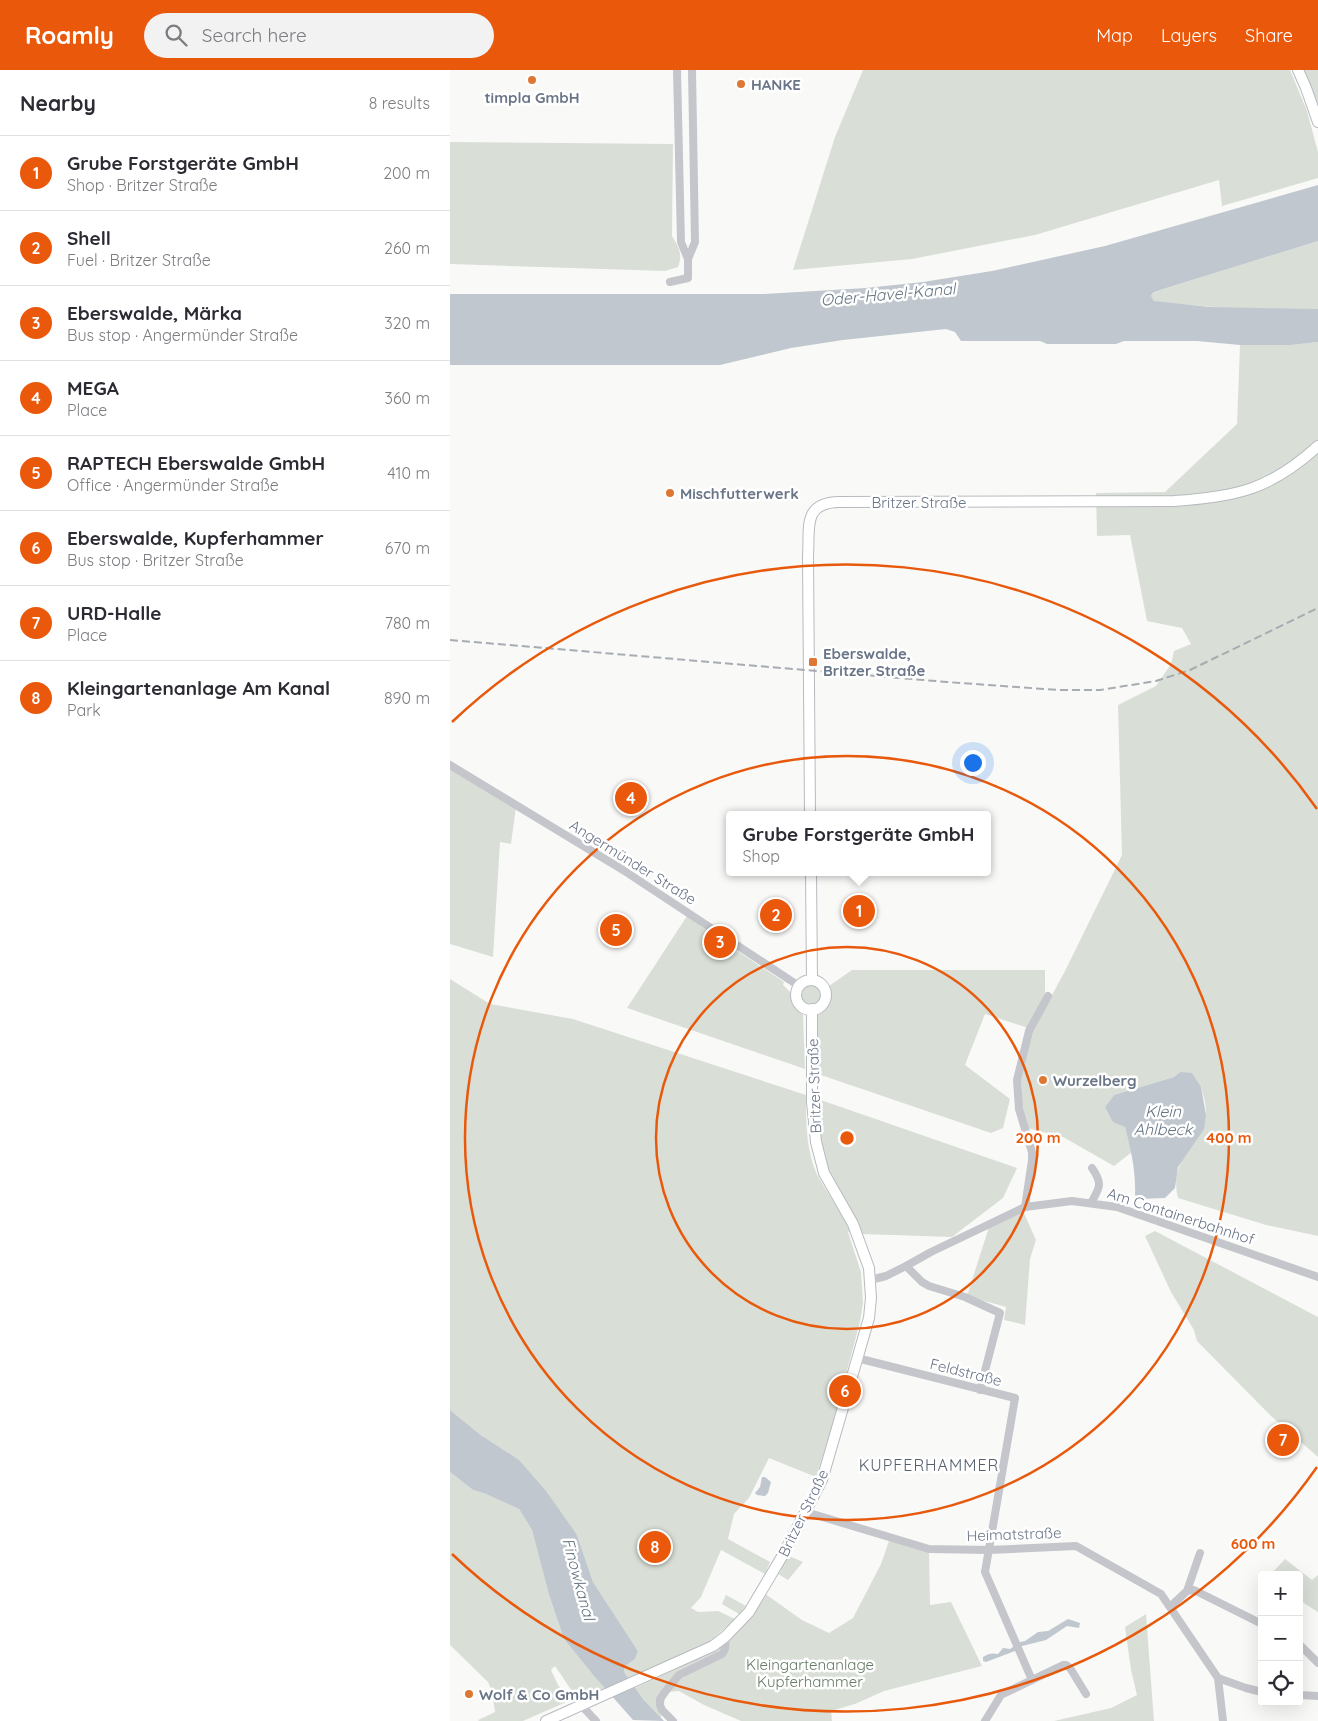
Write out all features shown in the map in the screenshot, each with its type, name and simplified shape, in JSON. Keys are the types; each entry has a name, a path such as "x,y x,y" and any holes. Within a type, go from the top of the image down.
{"main road":[{"path":"1298,70 1318,122"},
{"name":"Britzer Straße","path":"810,811 808,556 810,518 814,510 820,505 829,502 1174,501 1208,499 1243,492 1274,479 1301,461 1318,446"},
{"path":"811,876 812,980"},
{"path":"812,980 821,984 826,994 822,1004 812,1009 807,1009 800,1004 797,995 799,986 812,980"},
{"name":"Britzer Straße","path":"546,1721 713,1646 726,1636 749,1612 822,1480 869,1318 870,1280 858,1236 824,1172 816,1142 812,1102 812,1009"}],"street":[{"path":"670,282 688,278 688,258 681,242 678,70"},
{"path":"688,258 695,242 692,70"},
{"path":"681,242 686,245 695,242"},
{"name":"Angermünder Straße","path":"450,765 623,870 799,986"},
{"path":"1025,1207 1032,1152 1020,1109 1017,1080 1029,1031 1048,996"},
{"path":"1091,1203 1100,1188 1098,1177 1092,1168"},
{"name":"Am Containerbahnhof","path":"870,1280 886,1276 1025,1207 1061,1201 1117,1207 1318,1276"},
{"path":"906,1266 922,1282 1000,1312 980,1390"},
{"name":"Feldstraße","path":"857,1358 1015,1398 985,1572 1032,1680"},
{"name":"Heimatstraße","path":"806,1512 929,1549 989,1550 1076,1546 1161,1594 1171,1606 1218,1678 1223,1721"},
{"path":"1171,1606 1187,1591 1200,1553"},
{"path":"1187,1591 1194,1590 1258,1622"},
{"path":"673,1721 662,1710 660,1699 679,1675 722,1654 725,1649 726,1636"},
{"path":"1303,1648 1318,1663"},
{"path":"985,1721 1001,1695 1062,1665 1070,1668 1086,1694"},
{"path":"1218,1678 1258,1691"},
{"path":"1303,1695 1318,1696"},
{"path":"581,1705 596,1721"}],"green space":[{"path":"863,70 1290,70 1307,111 1318,152 1318,178 1222,206 1219,180 1035,235 912,259 793,270 835,137"},
{"path":"1302,70 1318,70 1318,111"},
{"path":"450,142 673,144 672,236 680,251 678,267 665,271 450,264"},
{"path":"1318,241 1318,309 1226,308 1155,302 1151,297 1152,294 1160,290"},
{"path":"1318,342 1318,1236 1266,1225 1178,1198 1176,1186 1180,1165 1201,1128 1206,1110 1201,1087 1180,1072 1174,1077 1114,1095 1105,1107 1125,1127 1132,1152 1114,1166 1063,1137 1027,1128 1022,1108 1021,1081 1025,1056 1032,1032 1065,971 1122,855 1118,705 1156,686 1171,664 1174,651 1191,644 1182,628 1147,621 1130,535 1097,536 1096,493 1165,492 1237,424 1240,345 1291,345"},
{"path":"450,765 516,807 511,844 500,842 493,957 450,944"},
{"path":"687,916 713,935 715,941 723,946 730,946 784,982 783,985 790,992 794,1004 803,1015 805,1069 627,1008"},
{"path":"852,970 1045,970 1045,993 1028,1028 985,1014 965,1065 1010,1099 1003,1128 991,1133 815,1073 817,1015 827,1000 829,986"},
{"path":"450,979 490,1004 573,1019 806,1095 811,1159 819,1178 850,1231 848,1232 861,1272 863,1303 860,1322 831,1430 816,1477 769,1458 749,1498 734,1514 728,1539 770,1562 765,1574 721,1550 701,1597 691,1608 698,1612 718,1611 735,1619 708,1643 628,1678 624,1672 624,1667 635,1659 638,1651 593,1582 577,1535 482,1436 450,1410"},
{"path":"811,984 818,987 821,994 818,1001 811,1004 804,1001 801,994 804,987"},
{"path":"815,1098 1017,1168 1003,1198 952,1237 861,1234 833,1184 822,1156"},
{"path":"1023,1211 1036,1240 1030,1259 1025,1325 1004,1320 1006,1307 967,1296 989,1227"},
{"path":"1155,1231 1318,1317 1318,1457 1271,1416 1197,1341 1194,1330 1171,1292 1145,1236"},
{"path":"450,1472 473,1490 519,1509 532,1530 549,1595 564,1639 605,1688 578,1700 555,1666 551,1670 558,1685 571,1700 523,1721 478,1720 495,1712 492,1692 488,1682 450,1645"},
{"name":"Kleingartenanlage Kupferhammer","path":"890,1538 929,1549 930,1605 951,1602 982,1666 884,1691 855,1704 831,1711 832,1721 741,1721 704,1705 679,1691 668,1692 661,1718 635,1688 672,1671 726,1641 753,1614 764,1593 802,1620 829,1633 853,1618 881,1564"},
{"path":"787,1555 803,1562 788,1580 778,1574 781,1571 779,1567"},
{"path":"1285,1559 1300,1571 1274,1571"},
{"path":"1303,1573 1312,1580 1318,1575 1318,1612 1303,1603"},
{"path":"726,1595 746,1606 739,1614 722,1604"},
{"path":"1146,1614 1154,1721 1054,1721 1111,1708 1137,1695 1131,1670 1125,1627"}],"water":[{"name":"Oder-Havel-Kanal","path":"1318,185 1318,241 1160,290 1151,296 1154,301 1210,307 1318,309 1318,342 1291,345 1240,345 1197,341 1047,344 1040,341 961,341 955,332 946,329 843,340 791,348 720,365 450,365 450,294 764,294 866,288 923,282 992,271 1105,246"},
{"name":"Klein Ahlbeck","path":"1180,1072 1192,1073 1201,1087 1206,1115 1204,1129 1178,1167 1175,1188 1165,1198 1139,1199 1135,1195 1134,1169 1125,1127 1113,1122 1105,1107 1114,1095 1174,1077"},
{"name":"Finowkanal","path":"450,1410 482,1436 519,1460 546,1491 577,1535 593,1582 638,1651 635,1659 624,1667 624,1672 643,1699 664,1721 633,1720 564,1639 549,1595 532,1530 519,1509 473,1490 450,1472"},
{"path":"762,1477 771,1482 768,1493 765,1496 755,1493 760,1487"},
{"path":"1068,1619 1080,1623 1079,1628 1067,1626 1046,1640 1022,1646 1015,1651 986,1662 983,1661 983,1657 987,1655 992,1653 998,1654 1003,1648 1010,1649 1038,1632 1048,1631"}],"railway":[{"path":"450,640 947,682 1058,690 1100,690 1156,681 1190,670 1318,608"}],"place":[{"name":"timpla GmbH","path":"532,80"},
{"name":"HANKE","path":"741,84"},
{"name":"Mischfutterwerk","path":"670,493"},
{"name":"Eberswalde, Britzer Straße","path":"813,662"},
{"name":"MEGA","path":"631,798"},
{"name":"Grube Forstgeräte GmbH","path":"859,911"},
{"name":"Shell","path":"776,915"},
{"name":"RAPTECH Eberswalde GmbH","path":"616,930"},
{"name":"Eberswalde, Märka","path":"720,942"},
{"name":"Wurzelberg","path":"1043,1080"},
{"name":"Eberswalde, Kupferhammer","path":"845,1391"},
{"name":"URD-Halle","path":"1283,1440"},
{"name":"Kleingartenanlage Am Kanal","path":"655,1547"},
{"name":"Wolf & Co GmbH","path":"469,1694"}],"district":[{"name":"KUPFERHAMMER","path":"929,1465"}]}
